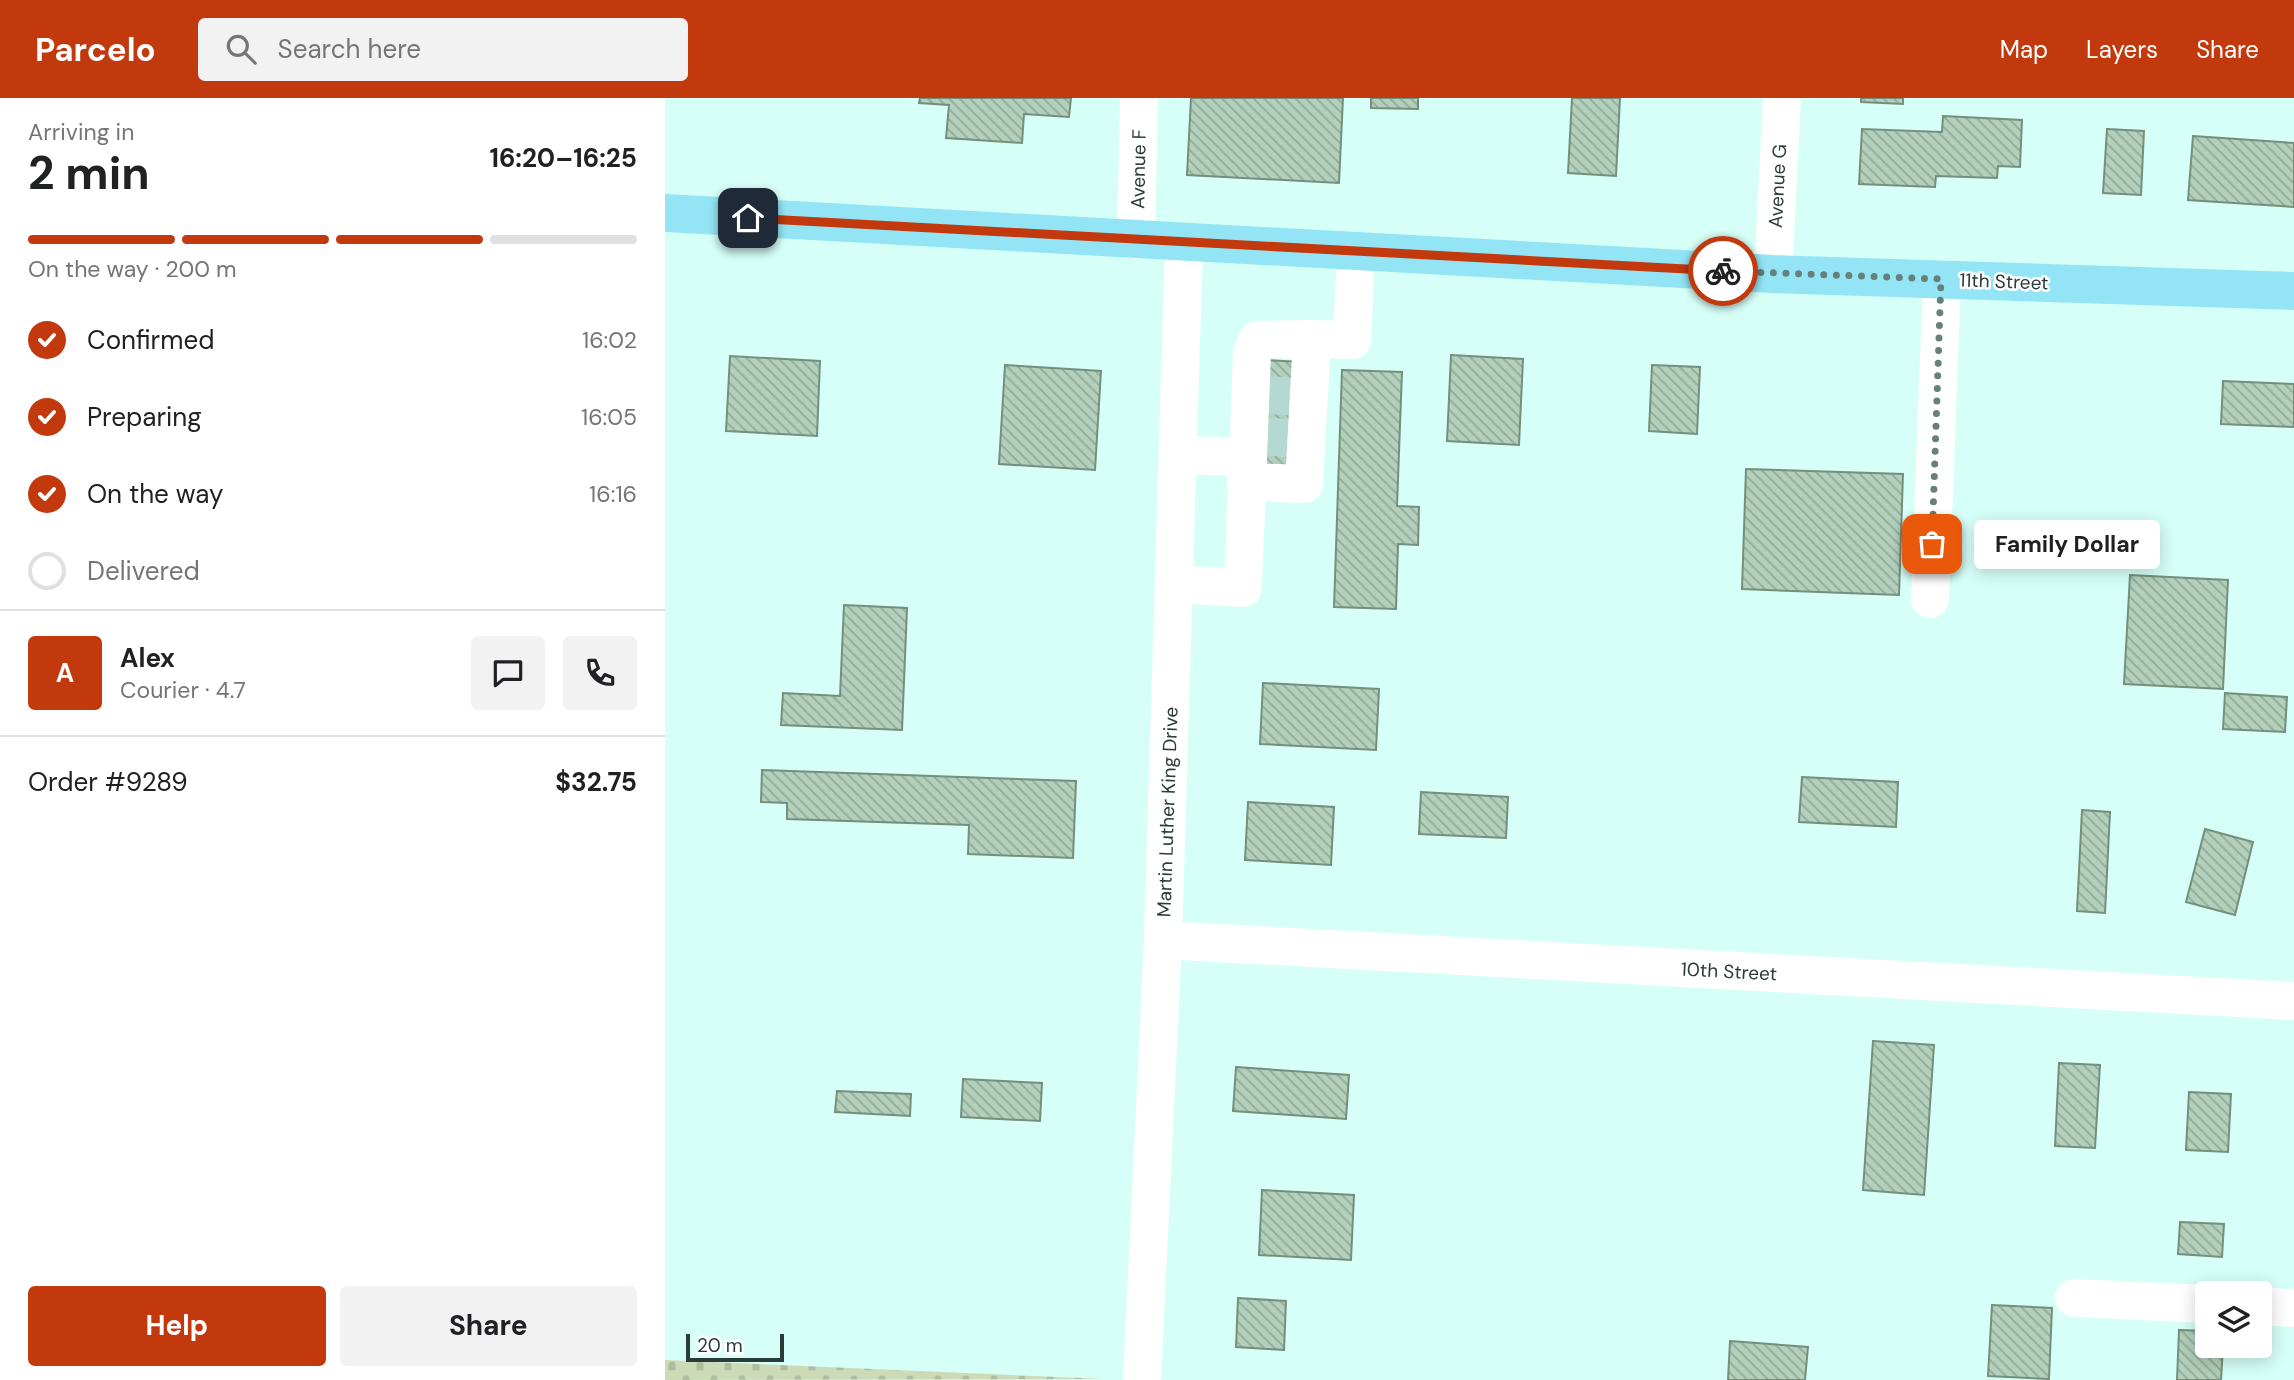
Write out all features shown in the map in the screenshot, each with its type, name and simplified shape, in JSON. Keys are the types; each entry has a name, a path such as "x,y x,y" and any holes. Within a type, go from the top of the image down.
{"main road":[{"name":"11th Street","path":"665,213 1773,274 2294,291"}],"street":[{"name":"Avenue F","path":"1136,240 1139,98"},
{"name":"Avenue G","path":"1773,274 1782,98"},
{"name":"Martin Luther King Drive","path":"1142,1380 1163,940 1184,243"},
{"path":"1268,448 1280,396 1252,353 1257,340 1352,340 1356,252"},
{"path":"1930,599 1941,279"},
{"path":"1174,583 1243,588 1280,396 1312,339"},
{"path":"1179,455 1268,448"},
{"name":"10th Street","path":"1163,940 2294,1001"},
{"path":"2074,1298 2195,1303"},
{"path":"2272,1307 2294,1308"}],"green space":[{"path":"665,1360 1104,1379 665,1380"}],"building":[{"path":"920,98 1071,98 1069,117 1024,114 1022,143 946,138 949,105 919,103"},
{"path":"1191,98 1343,98 1339,183 1187,175"},
{"path":"1371,98 1418,98 1418,109 1371,108"},
{"path":"1572,98 1620,98 1616,176 1568,173"},
{"path":"1861,98 1903,98 1903,104 1861,102"},
{"path":"1943,116 2022,120 2020,167 1998,166 1997,178 1936,176 1935,187 1859,184 1862,129 1942,132"},
{"path":"2107,129 2144,131 2141,195 2103,193"},
{"path":"2193,136 2294,143 2294,207 2188,200"},
{"path":"1451,355 1523,359 1519,445 1447,441"},
{"path":"730,356 820,361 817,436 726,431"},
{"path":"1265,360 1301,362 1296,473 1260,472"},
{"path":"1005,365 1101,371 1095,470 999,464"},
{"path":"1652,365 1700,367 1697,434 1649,431"},
{"path":"1342,370 1402,372 1397,506 1419,507 1418,545 1398,544 1396,609 1334,607"},
{"path":"2223,381 2294,384 2294,427 2221,424"},
{"path":"1746,469 1903,474 1899,595 1742,589"},
{"path":"2130,575 2228,580 2223,689 2124,684"},
{"path":"844,605 907,608 902,730 781,725 783,693 840,696"},
{"path":"1263,683 1379,689 1376,750 1260,744"},
{"path":"2225,693 2287,697 2285,732 2223,729"},
{"path":"762,770 1076,781 1073,858 968,854 969,825 787,819 787,803 761,802"},
{"path":"1802,777 1898,782 1896,827 1799,822"},
{"path":"1421,792 1508,797 1506,838 1419,834"},
{"path":"1248,802 1334,807 1331,865 1245,860"},
{"path":"2082,810 2110,812 2105,913 2077,911"},
{"path":"2205,829 2253,842 2235,915 2186,902"},
{"path":"1873,1041 1934,1045 1924,1195 1863,1190"},
{"path":"2059,1063 2100,1065 2095,1148 2055,1146"},
{"path":"1236,1067 1349,1075 1346,1119 1233,1111"},
{"path":"963,1079 1042,1083 1040,1121 961,1117"},
{"path":"837,1091 911,1094 910,1116 835,1112"},
{"path":"2189,1092 2231,1094 2228,1152 2186,1150"},
{"path":"1262,1190 1354,1195 1351,1260 1259,1255"},
{"path":"2180,1222 2224,1224 2222,1257 2178,1254"},
{"path":"1238,1298 1286,1301 1284,1350 1236,1347"},
{"path":"1992,1305 2052,1308 2049,1379 1988,1376"},
{"path":"2179,1330 2195,1331 2195,1358 2222,1358 2221,1380 2177,1380"},
{"path":"1730,1341 1808,1347 1805,1380 1728,1380"}],"tunnel":[{"path":"1264,395 1299,397"},
{"path":"1262,436 1297,439"}],"way so far":[{"path":"1723,271 1941,279 1932,544"}],"place":[{"name":"Family Dollar","path":"1932,544"}],"route":[{"path":"748,218 1723,271"}]}
